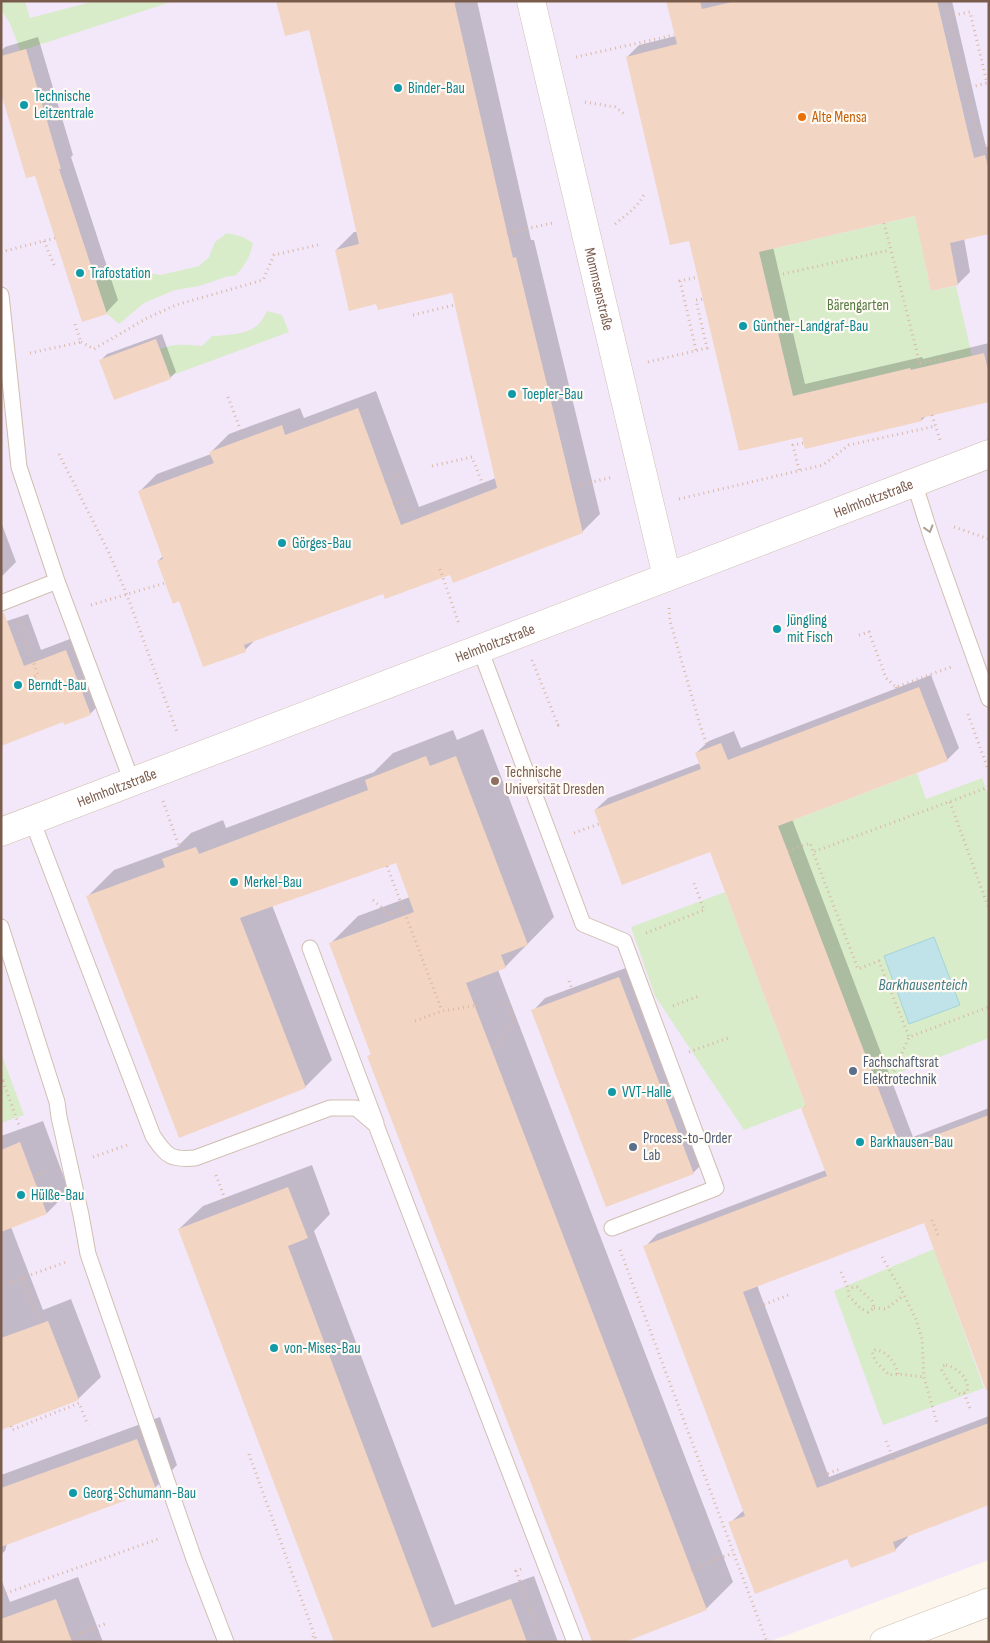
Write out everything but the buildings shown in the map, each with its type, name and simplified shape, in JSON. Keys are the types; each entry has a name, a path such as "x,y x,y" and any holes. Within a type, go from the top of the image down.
{"street":[{"name":"Mommsenstraße","path":"531,1 668,577"},
{"name":"Helmholtzstraße","path":"1,832 989,454"},
{"path":"884,1642 989,1602"}],"lane":[{"path":"1,295 19,467 57,581 132,782"},
{"path":"914,482 932,539 986,683 989,699"},
{"path":"6,601 57,581"},
{"path":"480,649 583,924 624,941 716,1188 612,1228"},
{"path":"32,820 153,1136 162,1151 176,1160 195,1158 330,1108 356,1108 376,1125"},
{"path":"1,927 57,1102 58,1117 82,1215 88,1254 184,1530 226,1642"},
{"path":"310,948 575,1642"}],"path":[{"path":"945,1 975,127 989,152"},
{"path":"949,16 970,12 988,83 966,88"},
{"path":"546,64 674,35"},
{"path":"603,105 622,110 626,115"},
{"path":"630,212 642,199 645,192"},
{"path":"884,223 921,365 940,359 942,363"},
{"path":"507,233 525,230"},
{"path":"1,252 55,238"},
{"path":"44,241 55,267"},
{"path":"8,358 81,342 94,349 147,318 176,305 263,280 274,255 322,244"},
{"path":"783,274 890,250"},
{"path":"696,350 680,282 698,277"},
{"path":"618,369 707,348 696,300 703,299"},
{"path":"413,315 454,305"},
{"path":"75,324 81,342"},
{"path":"228,397 244,439"},
{"path":"651,506 823,465 849,445 936,426"},
{"path":"848,438 849,445"},
{"path":"799,470 793,445 803,443"},
{"path":"59,454 109,553 127,594 188,761"},
{"path":"432,466 472,457 486,493"},
{"path":"386,482 405,472"},
{"path":"580,485 602,480"},
{"path":"394,504 403,501 407,513 418,508"},
{"path":"947,524 989,539"},
{"path":"440,569 460,626"},
{"path":"668,577 670,621 708,748"},
{"path":"69,612 165,583"},
{"path":"6,601 38,675 33,677"},
{"path":"859,635 869,632 886,678 896,687 899,694"},
{"path":"522,633 559,724"},
{"path":"896,687 951,667"},
{"path":"813,852 989,787"},
{"path":"950,802 989,909"},
{"path":"173,827 181,852"},
{"path":"788,851 810,843 858,969 879,961 909,1037 892,1076"},
{"path":"387,866 442,1011"},
{"path":"624,941 704,910 694,883"},
{"path":"372,900 390,915 404,910"},
{"path":"569,981 574,995"},
{"path":"415,1021 442,1011 486,1004"},
{"path":"495,1048 514,1021 508,1004"},
{"path":"909,1037 989,1007"},
{"path":"668,1059 731,1037"},
{"path":"1,1075 20,1128"},
{"path":"87,1160 122,1147"},
{"path":"208,1153 229,1210"},
{"path":"33,1176 47,1172"},
{"path":"932,1220 938,1234"},
{"path":"612,1228 766,1642"},
{"path":"3,1285 88,1254"},
{"path":"882,1257 916,1319 922,1339 924,1377 937,1422"},
{"path":"841,1272 848,1288 849,1296 860,1308 868,1312 874,1308 886,1309 904,1295"},
{"path":"22,1277 40,1324"},
{"path":"848,1288 857,1287 872,1301 874,1308"},
{"path":"750,1310 791,1294"},
{"path":"898,1374 894,1362 884,1352 874,1350 872,1352 873,1357 882,1370 889,1375 898,1374 924,1377"},
{"path":"943,1366 951,1366 963,1374 968,1386 964,1393 960,1394 952,1388 942,1370 943,1366"},
{"path":"964,1393 971,1410"},
{"path":"11,1426 12,1430 37,1418 79,1403 88,1425"},
{"path":"886,1441 894,1460"},
{"path":"249,1454 317,1642"},
{"path":"814,1479 840,1469"},
{"path":"1,1595 184,1530"},
{"path":"691,1570 733,1553"},
{"path":"525,1637 538,1633 516,1571 544,1560"},
{"path":"71,1637 107,1623"},
{"path":"312,1642 314,1632"}],"shaded area":[{"name":"Technische Universität Dresden","path":"1,1 989,1 989,1560 768,1642 1,1642"}],"green space":[{"path":"1,1 25,1 30,18 95,1 174,1 20,51 10,24 1,11"},
{"name":"Bärengarten","path":"955,207 946,244 925,263 931,291 956,286 972,356 793,396 759,252"},
{"path":"227,233 243,237 253,243 247,261 235,276 229,276 199,286 175,290 144,303 119,324 107,314 96,281 137,271 161,275 199,266 209,257 215,242"},
{"path":"267,311 282,315 289,332 170,376 160,349 176,345 202,346 212,336 248,331 258,325"},
{"path":"917,773 926,799 982,778 989,797 989,1038 875,1082 778,826"},
{"path":"725,892 806,1106 744,1130 655,996 631,927"},
{"path":"1,1053 24,1115 1,1123"},
{"path":"934,1249 984,1388 883,1425 834,1291"}],"water":[{"name":"Barkhausenteich","path":"934,937 960,1005 909,1024 884,956"}],"place":[{"name":"Binder-Bau","path":"398,88"},
{"name":"Technische Leitzentrale","path":"24,105"},
{"name":"Alte Mensa","path":"802,117"},
{"name":"Trafostation","path":"80,273"},
{"name":"Günther-Landgraf-Bau","path":"743,326"},
{"name":"Toepler-Bau","path":"512,394"},
{"name":"Görges-Bau","path":"282,543"},
{"name":"Jüngling mit Fisch","path":"777,629"},
{"name":"Berndt-Bau","path":"18,685"},
{"name":"Technische Universität Dresden","path":"495,781"},
{"name":"Merkel-Bau","path":"234,882"},
{"name":"Fachschaftsrat Elektrotechnik","path":"853,1071"},
{"name":"VVT-Halle","path":"612,1092"},
{"name":"Barkhausen-Bau","path":"860,1142"},
{"name":"Process-to-Order Lab","path":"633,1147"},
{"name":"Hülße-Bau","path":"21,1195"},
{"name":"von-Mises-Bau","path":"274,1348"},
{"name":"Georg-Schumann-Bau","path":"73,1493"}]}
